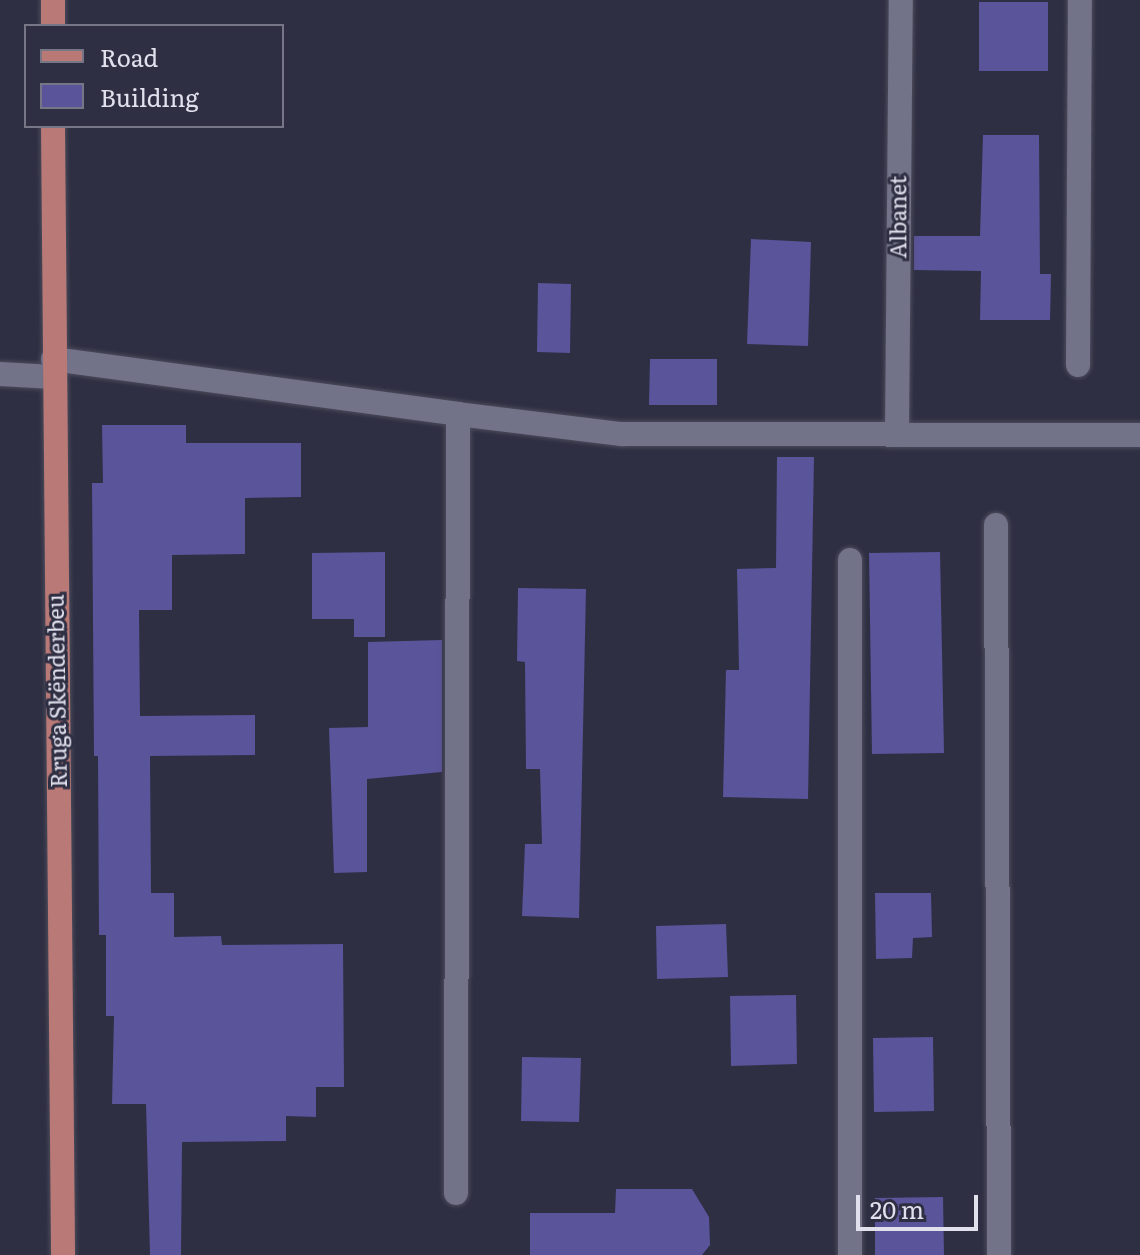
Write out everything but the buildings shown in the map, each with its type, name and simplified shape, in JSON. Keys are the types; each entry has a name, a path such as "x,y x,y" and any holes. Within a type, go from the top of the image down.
{"main road":[{"path":"53,0 53,24"},
{"name":"Rruga Skënderbeu","path":"53,128 63,1255"}],"street":[{"name":"Albanet","path":"897,434 901,0"},
{"path":"1078,365 1080,0"},
{"path":"0,374 53,368 622,434 1140,435"},
{"path":"456,1193 458,414"},
{"path":"996,525 999,1255"},
{"path":"850,560 850,1255"}]}
